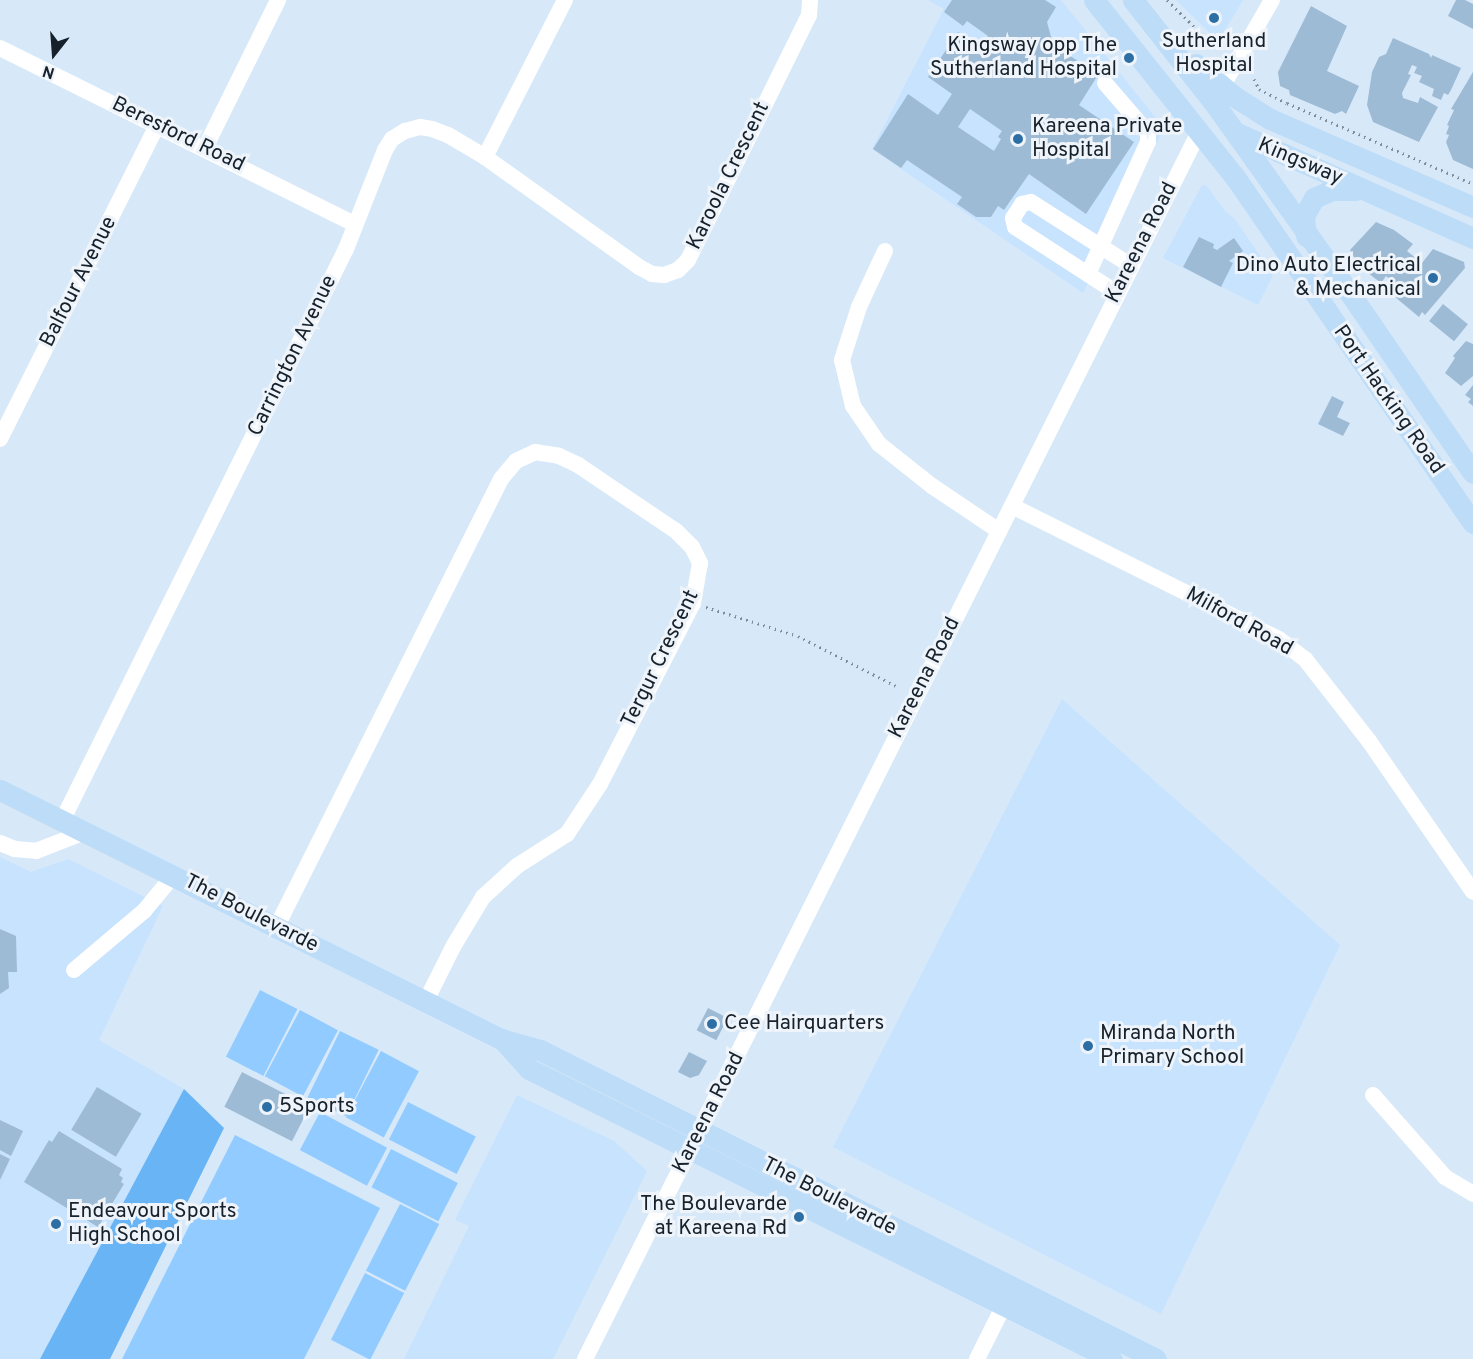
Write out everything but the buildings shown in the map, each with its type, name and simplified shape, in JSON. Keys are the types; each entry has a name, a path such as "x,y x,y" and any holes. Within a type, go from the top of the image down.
{"main road":[{"name":"Kingsway","path":"1094,0 1143,59 1178,92 1211,109 1269,119 1473,207"},
{"name":"Kingsway","path":"1133,0 1211,109"},
{"name":"Port Hacking Road","path":"1211,109 1234,132 1306,236 1349,292 1473,473"},
{"name":"Port Hacking Road","path":"1211,109 1235,177 1473,523"},
{"name":"Kingsway","path":"1234,132 1473,238"},
{"path":"1306,236 1304,216 1318,195 1340,189 1374,194"},
{"name":"The Boulevarde","path":"0,790 501,1039 540,1050 700,1131 1008,1297 1112,1359"},
{"name":"The Boulevarde","path":"501,1039 530,1070 690,1151 1008,1297 1156,1359"}],"street":[{"path":"205,148 278,0"},
{"path":"485,157 565,0"},
{"name":"Karoola Crescent","path":"485,157 639,267 652,274 664,275 678,270 688,260 809,15 810,0"},
{"name":"Kareena Road","path":"585,1359 1012,506 1130,265 1211,109 1272,0"},
{"name":"Beresford Road","path":"0,48 205,148 355,225"},
{"path":"1088,274 1148,142 1148,133 1105,83"},
{"name":"Balfour Avenue","path":"0,439 157,126"},
{"name":"Carrington Avenue","path":"62,821 346,249 385,150 392,139 405,130 432,129 485,157"},
{"path":"1117,293 1015,227 1013,218 1022,204 1031,202 1130,265"},
{"path":"885,251 859,307 842,360 853,406 879,444 932,486 999,531"},
{"name":"Tergur Crescent","path":"276,927 501,479 516,461 535,452 559,456 579,465 676,531 692,547 700,562 693,603 600,784 567,834 517,866 483,897 453,947 426,1001"},
{"name":"Milford Road","path":"1012,506 1279,639 1305,658 1369,741 1473,892"},
{"path":"0,843 15,849 36,851 85,832"},
{"path":"74,969 144,911 173,876"},
{"path":"1373,1095 1445,1177 1473,1194"},
{"path":"977,1359 1008,1297"}],"path":[{"path":"1167,0 1218,50"},
{"path":"1254,79 1259,89 1473,184"},
{"path":"693,603 798,636 898,687"}],"shaded area":[{"name":"Kareena Private Hospital","path":"928,0 1061,0 1164,128 1083,293 872,149 944,9"},
{"name":"Sutherland Hospital","path":"1176,0 1243,0 1222,35 1214,37"},
{"path":"1202,185 1206,185 1226,212 1235,219 1273,275 1258,305 1163,258"},
{"name":"Miranda North Primary School","path":"1062,699 1340,945 1161,1314 833,1147"},
{"name":"Endeavour Sports High School","path":"0,857 31,872 68,859 163,906 99,1040 184,1089 40,1359 0,1359"},
{"path":"260,990 297,1009 263,1076 226,1057"},
{"path":"300,1010 338,1030 303,1096 265,1076"},
{"path":"340,1031 379,1050 346,1116 308,1098"},
{"path":"381,1051 419,1071 384,1137 346,1117"},
{"path":"184,1089 224,1128 110,1359 40,1359"},
{"path":"517,1095 614,1141 647,1171 553,1359 404,1359 469,1226 455,1220"},
{"path":"408,1102 476,1137 457,1174 389,1139"},
{"path":"320,1112 387,1148 367,1186 300,1150"},
{"path":"235,1135 380,1208 304,1359 122,1359"},
{"path":"391,1149 458,1183 438,1221 371,1187"},
{"path":"400,1204 439,1224 405,1291 366,1271"},
{"path":"365,1273 404,1293 371,1359 331,1340"}],"place":[{"name":"Sutherland Hospital","path":"1214,18"},
{"name":"Kingsway opp The Sutherland Hospital","path":"1129,58"},
{"name":"Kareena Private Hospital","path":"1018,139"},
{"name":"Dino Auto Electrical & Mechanical","path":"1433,278"},
{"name":"Cee Hairquarters","path":"712,1024"},
{"name":"Miranda North Primary School","path":"1088,1046"},
{"name":"5Sports","path":"267,1107"},
{"name":"The Boulevarde at Kareena Rd","path":"799,1217"},
{"name":"Endeavour Sports High School","path":"56,1224"}]}
